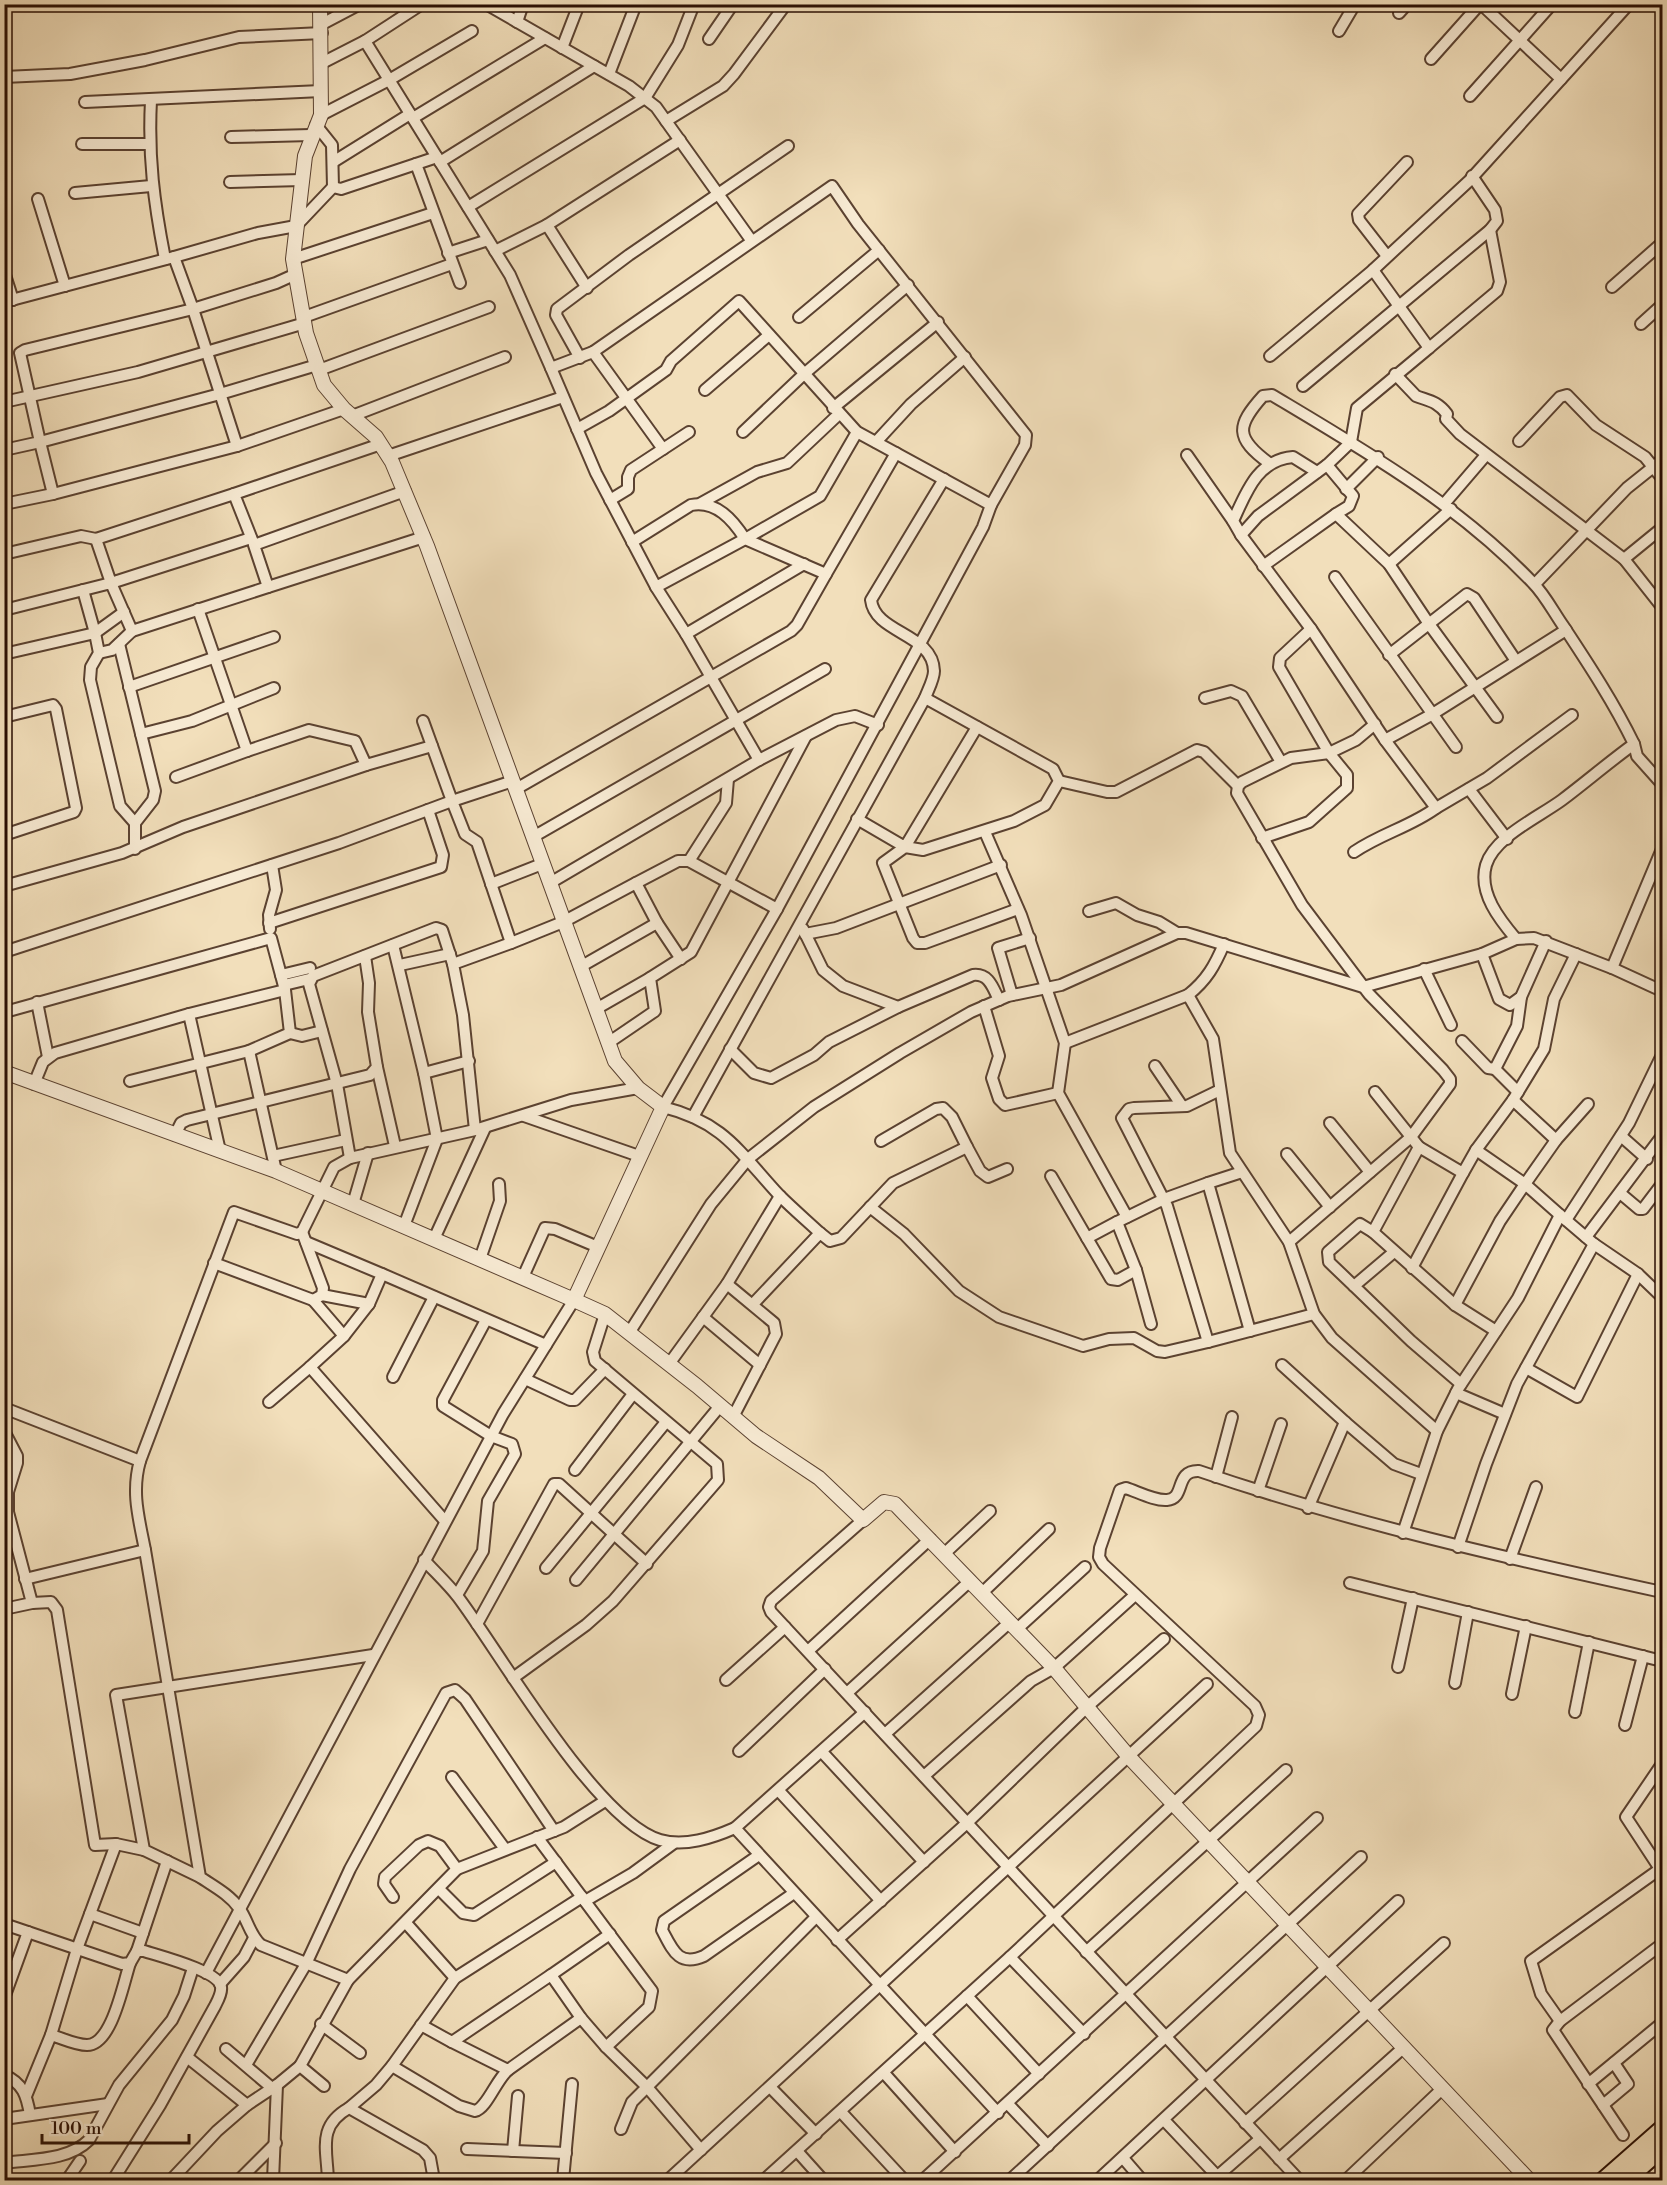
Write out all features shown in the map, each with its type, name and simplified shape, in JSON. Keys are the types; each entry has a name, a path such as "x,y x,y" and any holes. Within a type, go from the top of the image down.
{"main road":[{"path":"1604,2181 1662,2129"},
{"path":"1626,2181 1662,2148"}],"street":[{"path":"320,4 321,91 316,125 302,180 293,259 305,320 318,367 324,386 385,450 405,491 424,537 615,1061 638,1088 670,1109 690,1116 729,1138 780,1196 830,1241 836,1241 893,1183 968,1147"},
{"path":"4,77 70,74 145,60 239,37 322,29 360,4"},
{"path":"322,63 365,41 422,4"},
{"path":"486,4 609,74 656,107 750,240"},
{"path":"517,22 523,4"},
{"path":"562,48 579,4"},
{"path":"609,74 636,4"},
{"path":"468,207 645,98 678,45 694,4"},
{"path":"709,39 734,4"},
{"path":"666,121 723,86 786,4"},
{"path":"1339,31 1355,4"},
{"path":"1431,59 1480,4 1561,79"},
{"path":"1470,96 1552,4"},
{"path":"1270,356 1373,270 1472,176 1629,4"},
{"path":"231,136 316,125 472,31"},
{"path":"333,162 545,38"},
{"path":"365,41 510,274 610,500 656,587 759,760"},
{"path":"333,187 341,189 416,164 439,160 594,66"},
{"path":"85,102 321,91"},
{"path":"151,100 148,144 151,186 169,258 193,309 237,446"},
{"path":"316,125 332,146 331,179 333,187"},
{"path":"495,251 548,225 680,140"},
{"path":"82,144 148,144"},
{"path":"580,358 556,315 561,305 629,255 788,146"},
{"path":"1388,256 1359,220 1358,214 1407,162"},
{"path":"416,164 460,283"},
{"path":"1303,386 1490,230 1497,221 1494,210 1472,176"},
{"path":"230,182 302,180"},
{"path":"75,193 151,186"},
{"path":"206,1973 491,1436 574,1300 639,1156 670,1109 921,645 983,527 991,505 1025,446 1026,435 879,250 832,186 750,240 593,352 551,368"},
{"path":"4,272 9,301 258,233 296,226 333,187"},
{"path":"38,198 66,286"},
{"path":"293,259 433,213"},
{"path":"548,225 587,288"},
{"path":"1241,535 1258,516 1327,465 1351,442 1357,408 1497,291 1500,282 1490,230"},
{"path":"4,402 138,372 305,320 450,259 488,240"},
{"path":"1612,287 1662,243"},
{"path":"799,317 879,250"},
{"path":"1373,270 1429,348"},
{"path":"52,494 20,354 26,350 193,309 276,284 296,274"},
{"path":"743,432 804,374 908,285"},
{"path":"577,429 666,370 671,361 740,302 857,432 991,505"},
{"path":"1641,324 1662,305"},
{"path":"4,450 318,367 489,307"},
{"path":"632,542 691,505 701,503 752,475 793,459 836,411 938,322"},
{"path":"705,390 768,334"},
{"path":"593,352 663,449"},
{"path":"4,504 52,494 237,446 348,412 504,357"},
{"path":"876,442 911,404 965,357"},
{"path":"1395,374 1416,396 1429,397 1443,408 1447,414 1446,419 1460,434 1624,560 1662,607"},
{"path":"1269,463 1249,447 1243,432 1246,414 1263,396 1272,395 1378,457 1478,530 1534,584 1620,713 1637,756 1662,784"},
{"path":"1519,441 1560,397 1567,395 1596,425 1658,464 1662,478"},
{"path":"4,554 81,536 96,539 234,494 563,397"},
{"path":"610,500 628,489 628,477 631,470 689,432"},
{"path":"656,587 820,496 857,432"},
{"path":"4,952 272,865 452,801 514,785 711,678 791,631 797,625 896,453"},
{"path":"1187,455 1263,566 1311,629 1385,740 1436,808"},
{"path":"1389,564 1447,507 1486,455"},
{"path":"1233,521 1247,487 1269,463 1293,457 1317,472"},
{"path":"1346,489 1378,457"},
{"path":"1534,584 1627,488 1658,464"},
{"path":"1263,566 1352,501 1353,496 1327,465"},
{"path":"690,1116 730,1049 925,698 934,673 933,665 921,645 879,618 872,610 871,600 944,479"},
{"path":"4,610 111,583 253,541 405,491"},
{"path":"234,494 268,587"},
{"path":"701,503 726,514 745,539 826,574"},
{"path":"1336,514 1389,564 1429,624 1497,717"},
{"path":"1624,560 1662,528"},
{"path":"99,653 112,650 132,631 424,537"},
{"path":"96,539 111,583 132,631"},
{"path":"686,634 804,564"},
{"path":"1335,577 1431,715 1456,747"},
{"path":"83,590 99,653 91,667 90,680 120,806 135,823"},
{"path":"1389,655 1463,596 1471,595 1516,661"},
{"path":"198,609 247,751"},
{"path":"4,650 8,653 95,633 124,612"},
{"path":"1262,837 1309,822 1347,788 1347,775 1329,753 1279,667 1280,658 1311,629"},
{"path":"1385,740 1431,715 1566,630"},
{"path":"129,687 274,637"},
{"path":"119,644 155,791 153,801 135,823 135,849"},
{"path":"533,837 825,669"},
{"path":"141,734 192,721 274,688"},
{"path":"1205,698 1231,690 1242,696 1281,762"},
{"path":"925,698 1053,769 1059,781"},
{"path":"4,717 53,705 56,709 76,808 74,812 4,835"},
{"path":"1354,852 1378,836 1412,823 1469,789 1524,752 1572,715"},
{"path":"549,883 759,760 836,720 855,716 878,725"},
{"path":"423,721 465,834 477,842 511,943"},
{"path":"1238,786 1281,762 1329,753 1356,740 1375,724"},
{"path":"977,727 905,847 883,863 917,944 1018,909"},
{"path":"176,777 309,729 355,741 366,765"},
{"path":"596,1009 691,952 806,736"},
{"path":"1516,939 1501,921 1487,896 1485,867 1492,853 1507,839 1634,744"},
{"path":"4,886 135,849 183,827 366,765 432,746"},
{"path":"1059,781 1116,792 1197,750 1204,752 1238,786 1239,800 1302,905 1363,987 1450,1079 1446,1090 1411,1137 1289,1242"},
{"path":"689,861 726,803 728,778"},
{"path":"857,819 905,847 923,850 1014,821 1045,805 1059,781"},
{"path":"1469,789 1507,839"},
{"path":"269,923 441,867 443,855 428,810"},
{"path":"985,832 1030,938 1065,1043 1058,1093 1122,1220 1151,1324"},
{"path":"1612,968 1662,849"},
{"path":"400,965 451,959 511,943 563,921 678,861 689,861 777,909"},
{"path":"491,884 542,864"},
{"path":"272,865 276,890 269,923 283,983 290,1033"},
{"path":"805,934 826,932 1000,865"},
{"path":"636,883 657,923 681,959"},
{"path":"1089,910 1116,903 1177,933"},
{"path":"580,967 657,923"},
{"path":"800,923 823,970 843,986 898,1007"},
{"path":"34,1084 43,1062 61,1050 189,1014 365,956 440,927 451,959 464,1015 468,1061 480,1129 434,1239"},
{"path":"629,1333 711,1204 748,1159 814,1107 900,1053 984,1006 1012,995 1061,985 1177,933 1186,933 1224,944 1363,987 1482,954 1516,939 1546,941 1662,991"},
{"path":"5,1012 271,938"},
{"path":"1012,995 998,948 1030,938"},
{"path":"1495,1069 1517,1026 1521,997 1546,941"},
{"path":"1065,1043 1188,995 1203,983 1214,968 1224,944"},
{"path":"393,945 400,965 437,1139 404,1226"},
{"path":"1482,954 1499,999 1510,1005 1521,997"},
{"path":"1412,1268 1476,1150 1515,1096 1544,1049 1554,999 1576,954"},
{"path":"365,956 369,983 368,1012 376,1067 394,1146"},
{"path":"1424,969 1451,1025"},
{"path":"309,973 337,1084 350,1158"},
{"path":"730,1049 754,1073 771,1078 814,1054 829,1042 898,1007 979,974 988,979 999,1000"},
{"path":"608,1043 655,1011 651,978"},
{"path":"1188,995 1213,1039 1230,1152 1289,1242 1314,1314 1332,1338 1437,1431"},
{"path":"37,1002 48,1057"},
{"path":"984,1006 999,1056 992,1078 999,1100 1005,1105 1058,1093"},
{"path":"189,1014 220,1152"},
{"path":"130,1081 201,1061 249,1051 290,1033 302,1036 322,1031"},
{"path":"1462,1041 1488,1068 1495,1069 1515,1096 1556,1140"},
{"path":"249,1051 276,1171"},
{"path":"1403,1533 1437,1431 1459,1389 1518,1298 1563,1218 1621,1136 1662,1055"},
{"path":"424,1073 468,1061"},
{"path":"1155,1066 1182,1106"},
{"path":"175,1135 181,1123 213,1113 370,1075 376,1067"},
{"path":"4,1072 276,1171 605,1314 756,1436 819,1478 863,1520"},
{"path":"317,1298 322,1288 304,1237 334,1167 350,1158 394,1146 480,1129 588,1096 638,1088"},
{"path":"1208,1342 1164,1199 1122,1118 1129,1109 1182,1106 1220,1090"},
{"path":"1375,1092 1419,1147 1463,1173"},
{"path":"1455,1305 1500,1221 1556,1140 1588,1104"},
{"path":"881,1141 936,1109 943,1108 952,1117 980,1171 988,1177 1007,1169"},
{"path":"524,1116 639,1156"},
{"path":"1330,1123 1370,1172"},
{"path":"1621,1136 1647,1159"},
{"path":"1458,1547 1505,1414 1526,1368 1590,1240 1620,1193 1662,1136"},
{"path":"273,1156 346,1140"},
{"path":"1373,1232 1419,1147"},
{"path":"1476,1150 1526,1184 1563,1218 1638,1274 1662,1297"},
{"path":"353,1204 368,1153"},
{"path":"1287,1154 1330,1207"},
{"path":"1087,1238 1164,1199 1242,1172"},
{"path":"1051,1176 1111,1279 1118,1280 1136,1270"},
{"path":"1208,1183 1250,1331"},
{"path":"480,1259 500,1202 500,1184"},
{"path":"1620,1193 1643,1209 1662,1184"},
{"path":"669,1364 727,1284 780,1196"},
{"path":"870,1207 904,1234 959,1291 999,1317 1083,1346 1109,1339 1134,1338 1157,1351 1165,1352 1314,1314"},
{"path":"200,1877 135,1496 140,1461 234,1212 297,1234 382,1274 546,1345"},
{"path":"1496,1331 1455,1305 1373,1232 1359,1224 1328,1252 1329,1262 1459,1389 1505,1414"},
{"path":"523,1277 545,1228 555,1229 598,1247"},
{"path":"753,1304 820,1233"},
{"path":"1354,1286 1394,1252"},
{"path":"214,1263 317,1298 369,1304"},
{"path":"269,1402 344,1336 369,1304 382,1274"},
{"path":"1526,1368 1577,1397 1638,1274"},
{"path":"727,1284 753,1304 774,1323 777,1329 733,1417"},
{"path":"393,1377 434,1297"},
{"path":"317,1298 344,1336"},
{"path":"513,1678 600,1614 647,1564 718,1480 717,1464 633,1394 593,1357 605,1314"},
{"path":"703,1317 760,1365"},
{"path":"457,1595 479,1561 485,1541 488,1501 515,1454 512,1444 491,1436 443,1406 443,1400 486,1320"},
{"path":"1282,1365 1394,1464 1421,1474"},
{"path":"310,1367 445,1521"},
{"path":"525,1379 570,1400 575,1400 605,1369"},
{"path":"575,1470 633,1394"},
{"path":"576,1580 720,1406"},
{"path":"4,1408 140,1461"},
{"path":"1216,1477 1232,1417"},
{"path":"546,1568 666,1422"},
{"path":"1308,1508 1345,1422"},
{"path":"1258,1491 1281,1424"},
{"path":"4,1431 16,1456 16,1471 7,1500 11,1527 32,1603"},
{"path":"764,2181 1054,1917 1256,1726 1259,1714 1255,1706 1103,1564 1099,1557 1100,1548 1120,1490 1126,1488 1165,1500 1177,1495 1186,1474 1191,1471 1216,1477 1308,1508 1403,1533 1662,1592"},
{"path":"477,1624 554,1484 559,1484 647,1564"},
{"path":"1510,1559 1536,1487"},
{"path":"1299,2181 771,1612 769,1607 771,1601 884,1502 890,1502 930,1539 1054,1668 1130,1758 1529,2181"},
{"path":"944,1554 990,1511"},
{"path":"982,1593 1049,1529"},
{"path":"808,1651 930,1539"},
{"path":"25,1579 145,1550"},
{"path":"424,1560 457,1595 513,1678 605,1801 643,1833 674,1843 701,1840 735,1828 865,1712"},
{"path":"885,1734 1085,1567"},
{"path":"847,1693 970,1581"},
{"path":"1350,1583 1662,1661"},
{"path":"924,1776 1031,1681 1054,1668 1135,1595"},
{"path":"1398,1667 1413,1598"},
{"path":"4,1609 32,1603 51,1602 57,1610 95,1845 116,1844 144,1850 200,1877 240,1909 254,1938 261,1945 348,1980"},
{"path":"1455,1683 1468,1612"},
{"path":"1512,1694 1526,1626"},
{"path":"726,1680 785,1627"},
{"path":"837,1940 968,1822 1088,1706 1164,1639"},
{"path":"1575,1712 1589,1642"},
{"path":"144,1850 116,1695 373,1655"},
{"path":"1625,1725 1643,1656"},
{"path":"739,1750 825,1669"},
{"path":"668,2181 1130,1758 1207,1684"},
{"path":"246,2066 306,1964 350,1869 442,1698 450,1690 459,1692 465,1699 554,1831"},
{"path":"822,1752 924,1862"},
{"path":"1560,2021 1540,1994 1531,1960 1661,1870 1626,1816 1662,1764"},
{"path":"1086,1952 1286,1770"},
{"path":"452,1777 505,1849"},
{"path":"779,1791 881,1901"},
{"path":"171,2181 217,2131 247,2105 275,2087 300,2066 321,2024 348,1980 457,1869 574,1822 605,1801"},
{"path":"923,2181 1317,1818"},
{"path":"735,1828 998,2113"},
{"path":"537,1837 648,1983 653,1996 649,2007 642,2015 606,2047"},
{"path":"393,1897 384,1884 385,1877 428,1840 440,1846 457,1869"},
{"path":"328,2181 327,2128 335,2117 376,2085 455,1978 584,1899 633,1873 674,1843"},
{"path":"26,2096 51,2035 77,1948 116,1844"},
{"path":"759,1855 664,1921 662,1930 678,1957 688,1961 704,1956 794,1893"},
{"path":"1010,2181 1361,1857"},
{"path":"51,2035 81,2045 96,2044 102,2040 109,2028 130,1963 137,1951 167,1861"},
{"path":"439,1888 463,1913 474,1915 556,1862"},
{"path":"1098,2181 1398,1901"},
{"path":"90,1914 143,1934"},
{"path":"621,2129 632,2102 816,1917"},
{"path":"406,1923 455,1978"},
{"path":"4,1924 122,1964 130,1963"},
{"path":"4,1998 28,1932"},
{"path":"452,2042 610,1934"},
{"path":"220,1984 239,1964 254,1938"},
{"path":"1245,2122 1444,1943"},
{"path":"1623,2135 1554,2034 1555,2026 1662,1944"},
{"path":"113,2181 187,2057 222,1989 220,1984 206,1973 137,1951"},
{"path":"1010,1957 1084,2034"},
{"path":"4,2163 55,2156 83,2146 94,2132 119,2085 172,2020 184,1996 193,1968"},
{"path":"550,1976 581,2019 647,2087 701,2150"},
{"path":"968,1996 1039,2074"},
{"path":"392,2066 459,2106 475,2111 482,2108 495,2084 508,2070 581,2019"},
{"path":"1588,2084 1662,2023"},
{"path":"321,2024 360,2053"},
{"path":"421,2025 508,2070"},
{"path":"1279,2159 1403,2048"},
{"path":"226,2049 275,2087"},
{"path":"187,2057 247,2105"},
{"path":"1603,2105 1628,2084 1614,2063"},
{"path":"300,2066 324,2086"},
{"path":"884,2073 955,2152"},
{"path":"4,2075 20,2084 26,2096 30,2115"},
{"path":"563,2181 572,2084"},
{"path":"273,2181 276,2143 275,2087"},
{"path":"770,2087 816,2134"},
{"path":"1346,2181 1442,2089"},
{"path":"513,2151 518,2096"},
{"path":"4,2119 108,2104"},
{"path":"1008,2104 1048,2146"},
{"path":"349,2108 423,2150 430,2157 434,2181"},
{"path":"841,2112 904,2181"},
{"path":"1164,2120 1215,2178 1260,2139"},
{"path":"239,2181 276,2143"},
{"path":"467,2148 566,2153"},
{"path":"797,2151 823,2181"},
{"path":"1123,2158 1142,2181"},
{"path":"67,2181 80,2161"}]}
